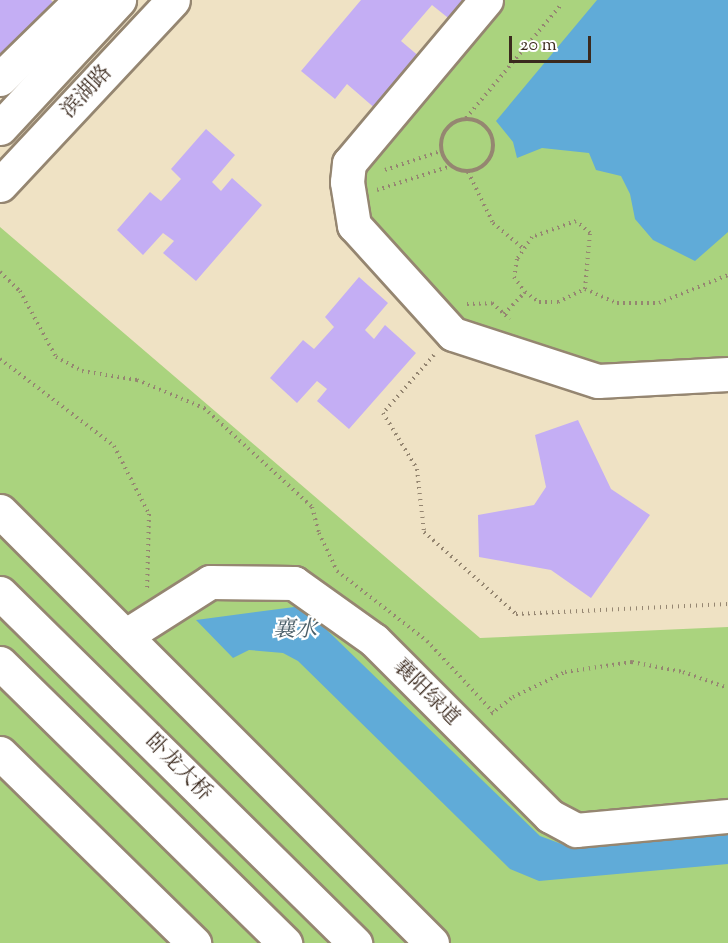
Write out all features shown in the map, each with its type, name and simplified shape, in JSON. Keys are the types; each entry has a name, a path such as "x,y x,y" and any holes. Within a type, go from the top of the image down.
{"main road":[{"path":"0,79 81,0"},
{"name":"滨湖路","path":"0,129 119,0"},
{"name":"滨湖路","path":"0,185 173,0"},
{"path":"486,0 349,163 348,190 354,225 453,334 598,381 728,374"},
{"path":"0,511 134,630 432,943"},
{"name":"襄阳绿道","path":"134,630 210,582 294,584 374,640 550,816 576,830 728,816"},
{"name":"卧龙大桥","path":"0,593 356,943"},
{"path":"0,663 285,943"},
{"path":"0,753 194,943"}],"path":[{"path":"451,166 441,151 440,142 449,126 466,119 560,6"},
{"path":"348,190 451,166 468,172 484,166 494,145 482,123 466,119"},
{"path":"348,190 441,151"},
{"path":"468,172 493,223 524,249"},
{"path":"576,221 590,233 585,289 558,302 539,302 525,292 514,277 517,259 532,237 576,221"},
{"path":"0,272 20,291 56,357 82,371 137,380 204,408 312,507 319,533 337,571 427,641 493,712"},
{"path":"585,289 616,303 659,303 728,275"},
{"path":"504,314 525,292"},
{"path":"453,334 382,412 417,469 424,531 516,614 728,604"},
{"path":"0,359 114,446 149,514 134,630"},
{"path":"467,734 513,697 565,672 632,662 683,672 728,688"}],"green space":[{"path":"486,0 728,0 728,374 598,381 453,334 370,239 349,163"},
{"path":"0,227 480,638 728,627 728,943 0,943"}],"water":[{"path":"597,0 728,0 728,232 695,261 653,240 635,219 630,194 621,176 596,170 589,153 542,148 517,158 513,142 496,121"},
{"name":"襄水","path":"302,606 540,836 567,846 728,833 728,864 539,881 510,869 298,661 283,653 249,650 233,658 196,620"}],"building":[{"path":"0,0 51,0 58,7 0,66"},
{"path":"361,0 470,0 452,21 432,5 401,41 421,58 377,110 347,84 335,99 301,71"},
{"path":"206,129 235,155 212,182 221,191 232,178 262,205 196,281 163,253 174,241 163,233 143,255 117,230 150,192 161,201 181,179 171,169"},
{"path":"359,277 388,303 365,330 374,339 385,325 416,353 349,429 317,401 327,389 317,381 297,403 270,378 303,340 314,349 334,327 325,317"},
{"path":"578,420 611,489 650,515 591,598 551,570 479,557 478,515 534,505 546,487 535,435"}]}
